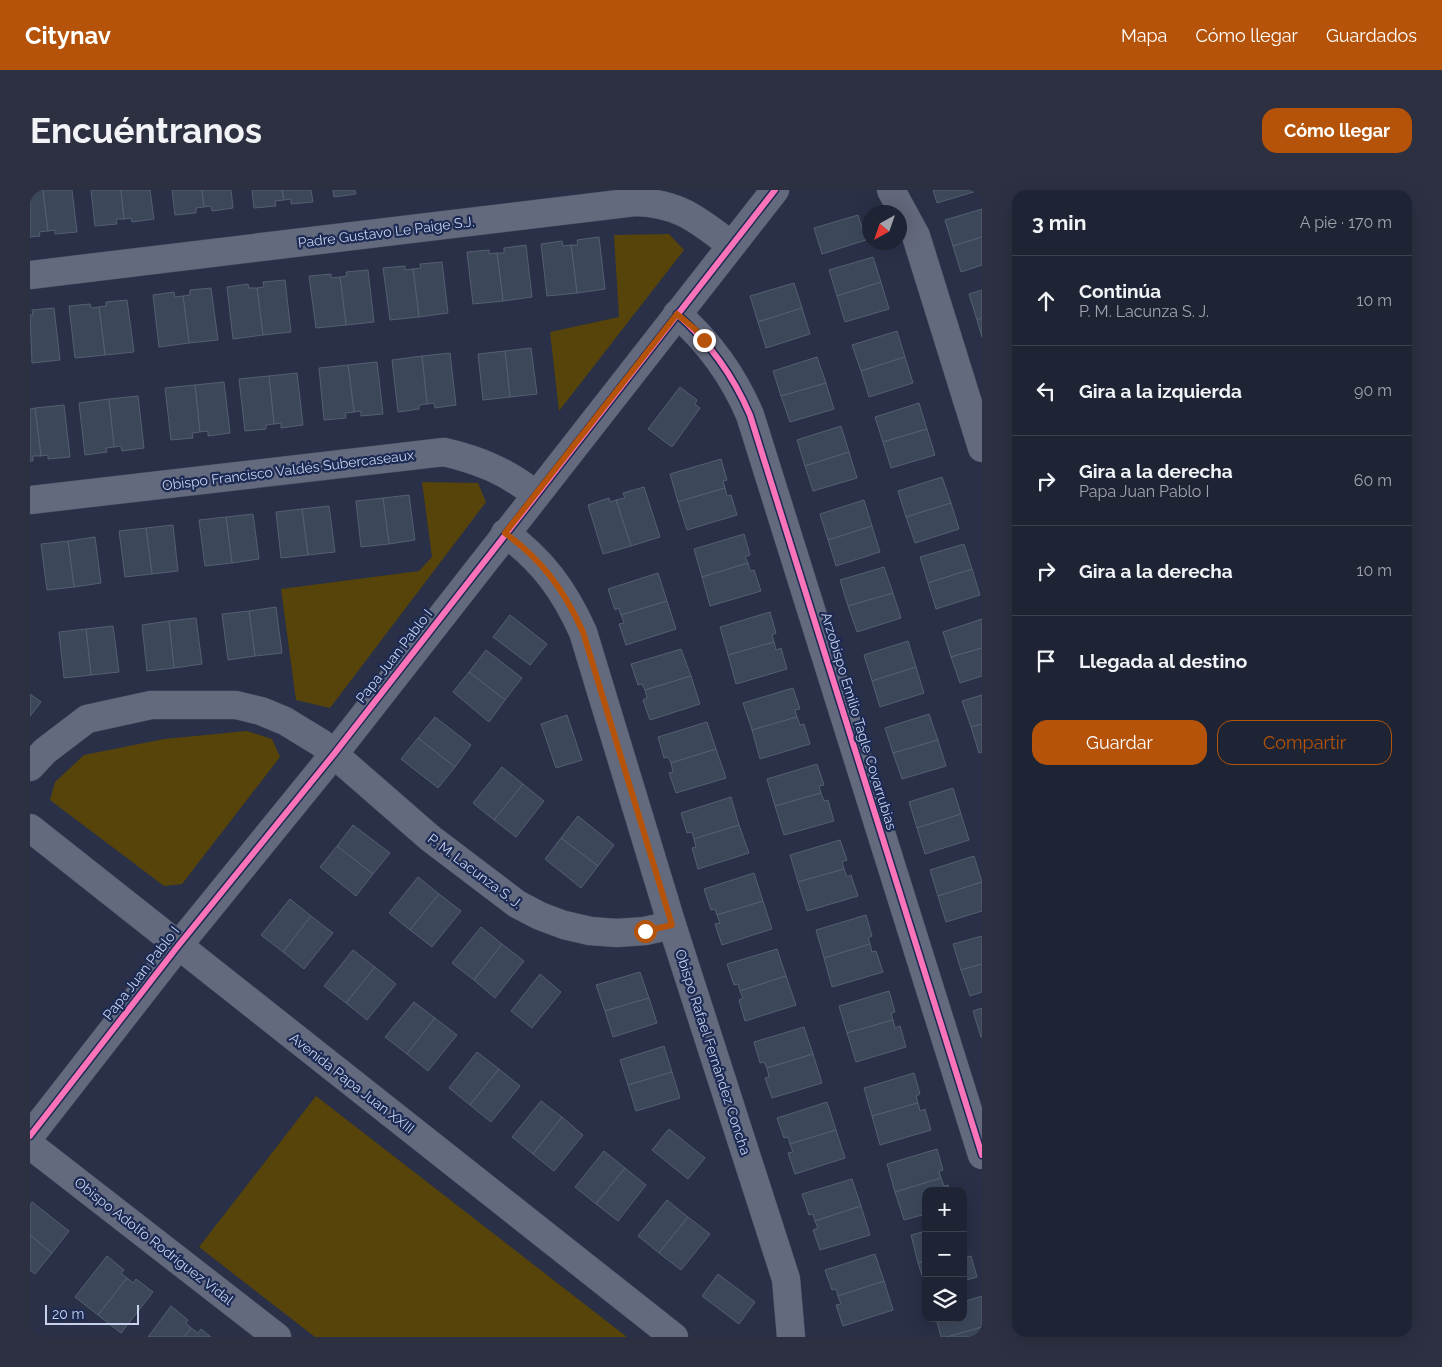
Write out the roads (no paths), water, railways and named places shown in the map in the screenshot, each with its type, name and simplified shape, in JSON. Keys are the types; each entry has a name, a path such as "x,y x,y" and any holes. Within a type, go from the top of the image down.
{"street":[{"name":"Papa Juan Pablo I","path":"30,1136 178,946 334,754 775,190"},
{"path":"891,190 916,236 982,448"},
{"name":"Padre Gustavo Le Paige S.J.","path":"30,275 635,202 662,204 692,215 732,245"},
{"name":"Arzobispo Emilio Tagle Covarrubias","path":"677,314 696,330 717,355 734,380 750,415 982,1155"},
{"name":"Obispo Francisco Valdés Subercaseaux","path":"30,500 444,452 488,464 508,475 536,495"},
{"name":"Obispo Rafael Fernández Concha","path":"505,533 535,558 559,586 573,608 583,632 672,925 786,1279 791,1337"},
{"name":"P. M. Lacunza S. J.","path":"30,767 44,751 87,719 151,705 236,705 261,711 307,733 334,754 430,838 517,904 540,916 564,926 590,931 617,933 645,931 672,925"},
{"name":"Avenida Papa Juan XXIII","path":"30,828 674,1337"},
{"name":"Obispo Adolfo Rodríguez Vidal","path":"30,1145 277,1337"}]}
